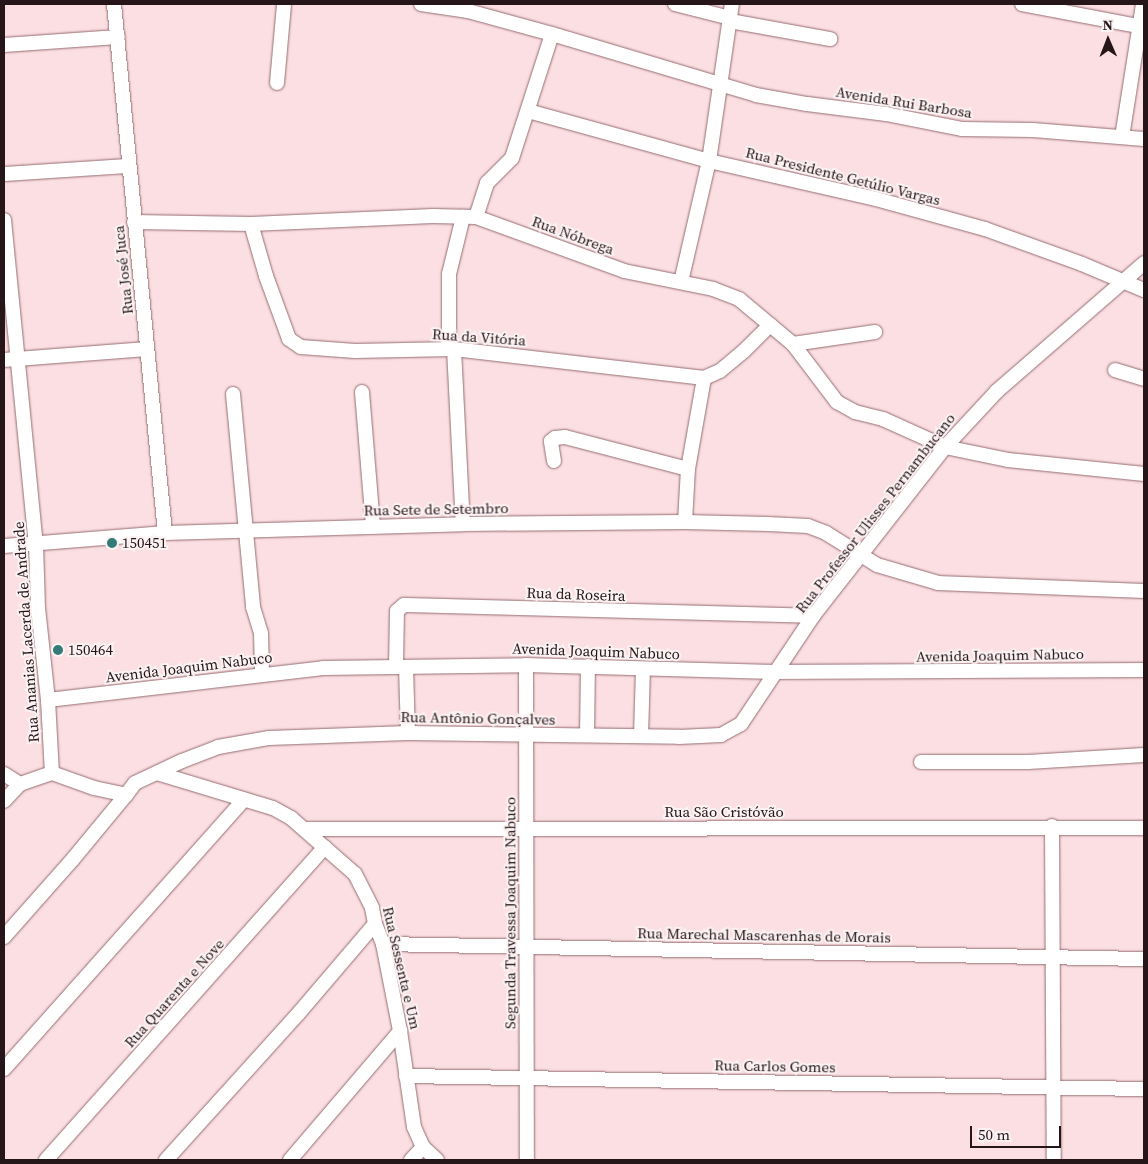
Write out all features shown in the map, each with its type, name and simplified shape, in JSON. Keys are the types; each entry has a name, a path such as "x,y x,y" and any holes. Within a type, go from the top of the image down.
{"street":[{"name":"Rua José Juca","path":"114,4 128,166 165,533"},
{"path":"277,84 284,4"},
{"name":"Avenida Rui Barbosa","path":"421,4 468,11 552,34 720,86 806,104 886,114 962,130 1033,130 1144,139"},
{"path":"676,4 730,20 830,39"},
{"path":"681,282 709,161 732,4"},
{"path":"1022,4 1142,26"},
{"path":"1122,137 1142,26 1143,4"},
{"path":"463,524 456,427 449,274 469,217 487,184 512,158 552,34"},
{"path":"4,46 118,37"},
{"name":"Rua Presidente Getúlio Vargas","path":"528,111 709,161 876,199 985,229 1144,290"},
{"path":"4,174 128,166"},
{"name":"Rua Nóbrega","path":"134,222 251,224 433,216 469,217 624,271 725,292 739,298 793,344 836,402 855,412 883,420 945,447 1008,460 1144,474"},
{"name":"Rua Ananias Lacerda de Andrade","path":"4,220 36,544 38,608 48,700 52,773"},
{"name":"Rua da Vitória","path":"251,224 276,307 289,339 294,344 312,348 355,351 452,349 704,378"},
{"name":"Rua Professor Ulisses Pernambucano","path":"774,672 813,616 945,447 997,391 1144,262"},
{"path":"685,522 688,469 704,378 720,371 744,351 770,325"},
{"path":"793,344 875,332"},
{"path":"4,360 147,349"},
{"path":"1116,370 1144,379"},
{"path":"362,392 373,527"},
{"path":"233,394 253,607 261,633 262,674"},
{"path":"554,461 552,441 565,437 688,469"},
{"name":"Rua Sete de Setembro","path":"4,546 165,533 463,524 685,522 808,526 826,533 877,565 938,583 1144,591"},
{"name":"Rua da Roseira","path":"401,666 397,610 404,605 813,616"},
{"name":"Avenida Joaquim Nabuco","path":"48,700 323,668 526,665 774,672 1144,670"},
{"name":"Segunda Travessa Joaquim Nabuco","path":"526,665 527,1160"},
{"path":"401,666 408,733"},
{"path":"587,735 588,666"},
{"path":"641,736 643,669"},
{"name":"Rua Antônio Gonçalves","path":"157,773 218,747 245,741 408,733 526,736 721,735 741,724 774,672"},
{"path":"921,762 1028,762 1144,754"},
{"path":"4,801 20,784 52,773 94,788 126,794"},
{"path":"4,937 73,859 135,783 157,773"},
{"name":"Rua Sessenta e Um","path":"157,773 273,808 304,829 355,874 372,908 375,924 383,944 400,1031 414,1127 423,1147 436,1160"},
{"path":"4,774 20,784"},
{"path":"4,1069 244,800"},
{"path":"1052,826 1054,1160"},
{"name":"Rua São Cristóvão","path":"304,829 1052,826 1144,828"},
{"name":"Rua Quarenta e Nove","path":"46,1160 325,847"},
{"path":"166,1160 298,1014 375,924"},
{"name":"Rua Marechal Mascarenhas de Morais","path":"383,944 1144,959"},
{"path":"290,1160 400,1031"},
{"name":"Rua Carlos Gomes","path":"406,1076 1144,1089"},
{"path":"411,1160 423,1147"}],"place":[{"name":"150451","path":"112,543"},
{"name":"150464","path":"58,650"}]}
